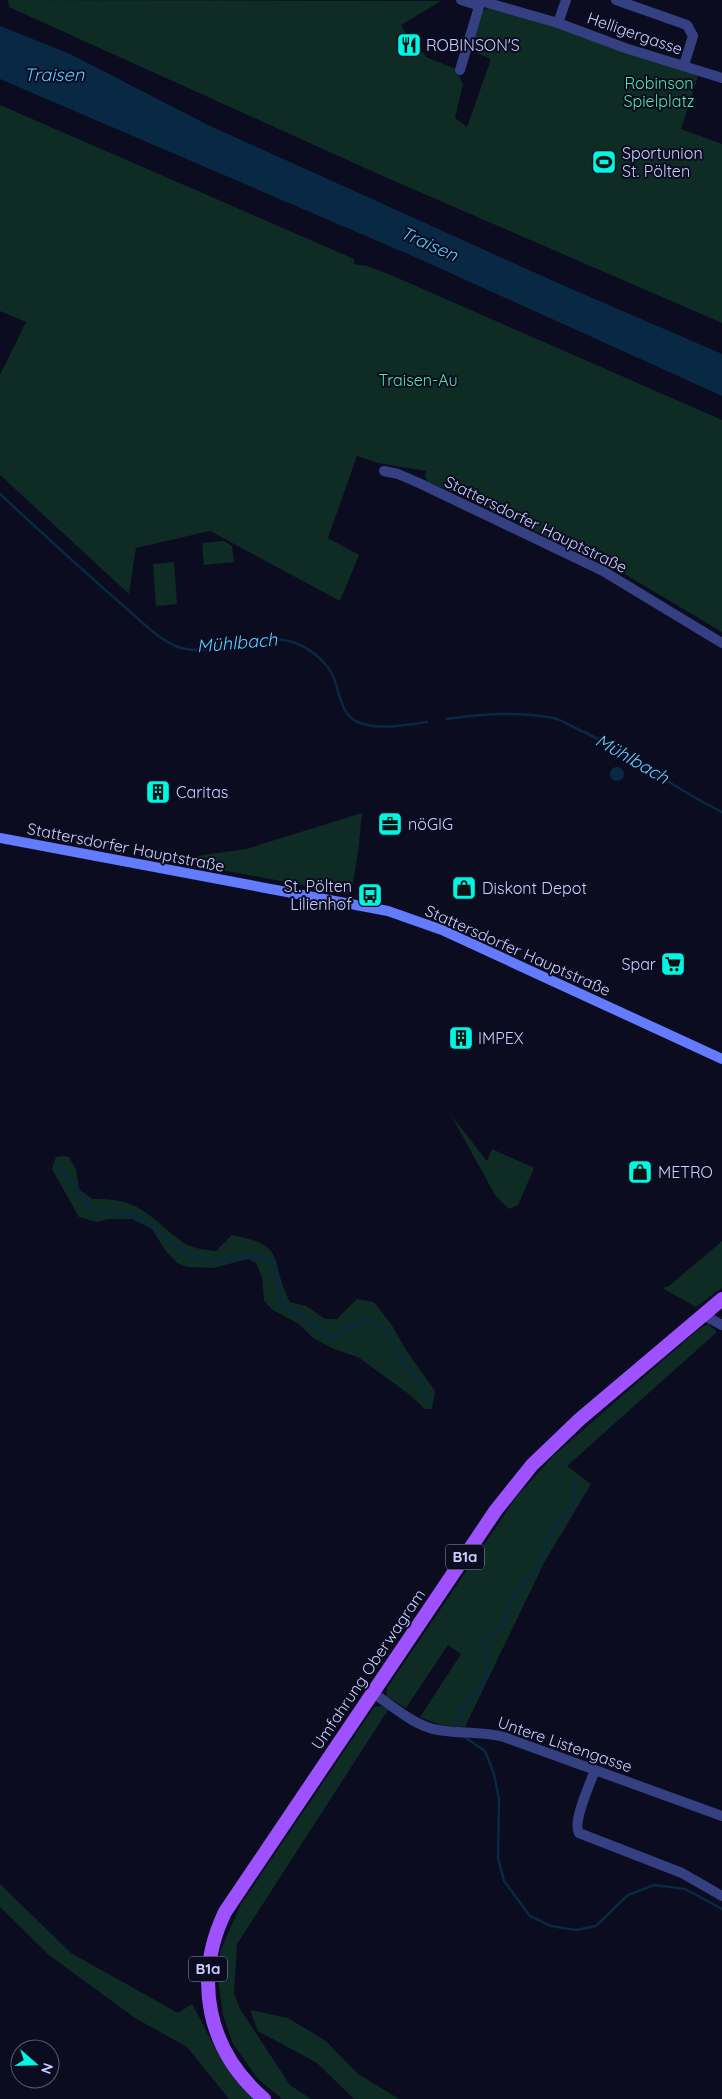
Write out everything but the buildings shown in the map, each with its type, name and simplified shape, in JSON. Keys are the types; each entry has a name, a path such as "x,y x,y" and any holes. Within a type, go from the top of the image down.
{"main road":[{"name":"Stattersdorfer Hauptstraße","path":"0,838 388,912 442,930 722,1059"},
{"name":"B1a","path":"703,1315 722,1299"},
{"name":"Umfahrung Oberwagram","path":"264,2099 245,2082 229,2059 212,2017 208,1975 209,1956 225,1912 496,1510 532,1464 580,1419 703,1315"}],"street":[{"name":"Helligergasse","path":"461,0 474,4 481,0 558,22 626,48 722,78"},
{"path":"460,70 481,0"},
{"path":"558,22 566,0"},
{"path":"616,0 687,25 693,36 684,66"},
{"name":"Stattersdorfer Hauptstraße","path":"384,471 398,474 419,483 603,571 722,644"},
{"path":"703,1315 722,1325"},
{"name":"Untere Listengasse","path":"373,1693 422,1724 438,1730 479,1732 504,1737 722,1816"},
{"path":"595,1770 577,1821 579,1834 682,1873 722,1896"}],"green space":[{"name":"Robinson Spielplatz","path":"8,0 441,1 401,25 408,37 411,36 421,53 423,52 426,57 456,69 463,84 455,118 467,127 491,59 470,50 482,11 490,7 557,25 698,76 681,129 722,144 722,323 385,177 9,7"},
{"name":"Traisen-Au","path":"0,105 354,259 354,264 367,266 391,275 722,420 722,632 606,563 592,559 578,550 565,546 530,529 513,515 495,512 471,499 428,482 425,476 426,471 378,463 357,456 328,538 359,555 340,601 210,531 136,548 129,594 0,475 0,375 26,322 0,311"},
{"path":"224,541 232,546 234,562 204,565 202,543"},
{"path":"174,562 177,604 156,606 153,564"},
{"path":"362,813 351,894 200,866 197,862 196,856 246,849"},
{"path":"451,1115 487,1161 492,1149 534,1168 518,1205 509,1209 495,1195"},
{"path":"56,1157 69,1157 76,1169 79,1189 92,1199 116,1200 137,1207 174,1236 192,1247 216,1251 232,1235 262,1244 270,1250 274,1257 290,1302 306,1306 325,1319 337,1319 357,1299 374,1302 391,1324 408,1353 435,1391 432,1409 425,1409 410,1395 358,1357 334,1349 313,1338 299,1324 273,1310 264,1301 262,1277 256,1263 248,1259 213,1268 187,1267 177,1263 165,1250 152,1229 132,1219 109,1219 97,1222 79,1217 52,1169"},
{"path":"722,1241 722,1288 696,1307 662,1288 669,1286"},
{"path":"708,1324 717,1332 567,1466 591,1484 544,1563 465,1727 441,1725 420,1717 461,1654 448,1645 406,1708 386,1696 387,1688 517,1496 553,1456 699,1329"},
{"path":"383,1706 388,1710 237,1944 234,1993 240,2009 290,2085 311,2099 282,2099 258,2079 233,2044 223,2015 218,1978 221,1949 241,1904 374,1707"},
{"path":"0,1884 71,1953 178,2013 192,2004 227,2067 235,2079 255,2099 229,2099 187,2047 135,2018 49,1955 0,1907"},
{"path":"250,2010 288,2018 326,2041 358,2074 399,2099 354,2099 317,2063 258,2031"}],"water":[{"name":"Traisen","path":"0,26 70,54 208,125 560,284 722,354 722,396 415,257 0,79"},
{"path":"614,767 620,767 624,774 620,781 614,781 610,777 610,771"}],"waterway":[{"name":"Mühlbach","path":"0,494 144,624 171,644 192,650 272,639 286,640 310,651 327,667 333,676 342,703 353,720 368,725 384,727 427,722"},
{"name":"Mühlbach","path":"447,719 513,714 527,714 557,719 602,741 722,812"},
{"path":"55,1164 73,1183 89,1207 98,1212 121,1213 140,1218 187,1254 223,1261 236,1257 254,1256 270,1260 276,1267 281,1304 308,1320 326,1335 335,1338 362,1322 375,1323 382,1327 390,1337 403,1361 421,1384 429,1400"},
{"path":"459,1729 456,1723 468,1701 483,1685 487,1674 487,1652 483,1641 505,1625 509,1604 521,1586 535,1573 544,1554 547,1538 554,1526 567,1515 575,1497 575,1482"},
{"path":"463,1736 485,1751 494,1774 499,1799 498,1858 504,1881 530,1916 551,1926 576,1930 596,1926 628,1895 654,1885 685,1889 722,1909"}],"place":[{"name":"ROBINSON'S","path":"409,45"},
{"name":"Sportunion St. Pölten","path":"604,162"},
{"name":"Caritas","path":"158,792"},
{"name":"nöGIG","path":"390,824"},
{"name":"Diskont Depot","path":"464,888"},
{"name":"St. Pölten Lilienhof","path":"370,895"},
{"name":"Spar","path":"673,964"},
{"name":"IMPEX","path":"461,1038"},
{"name":"METRO","path":"640,1172"}]}
